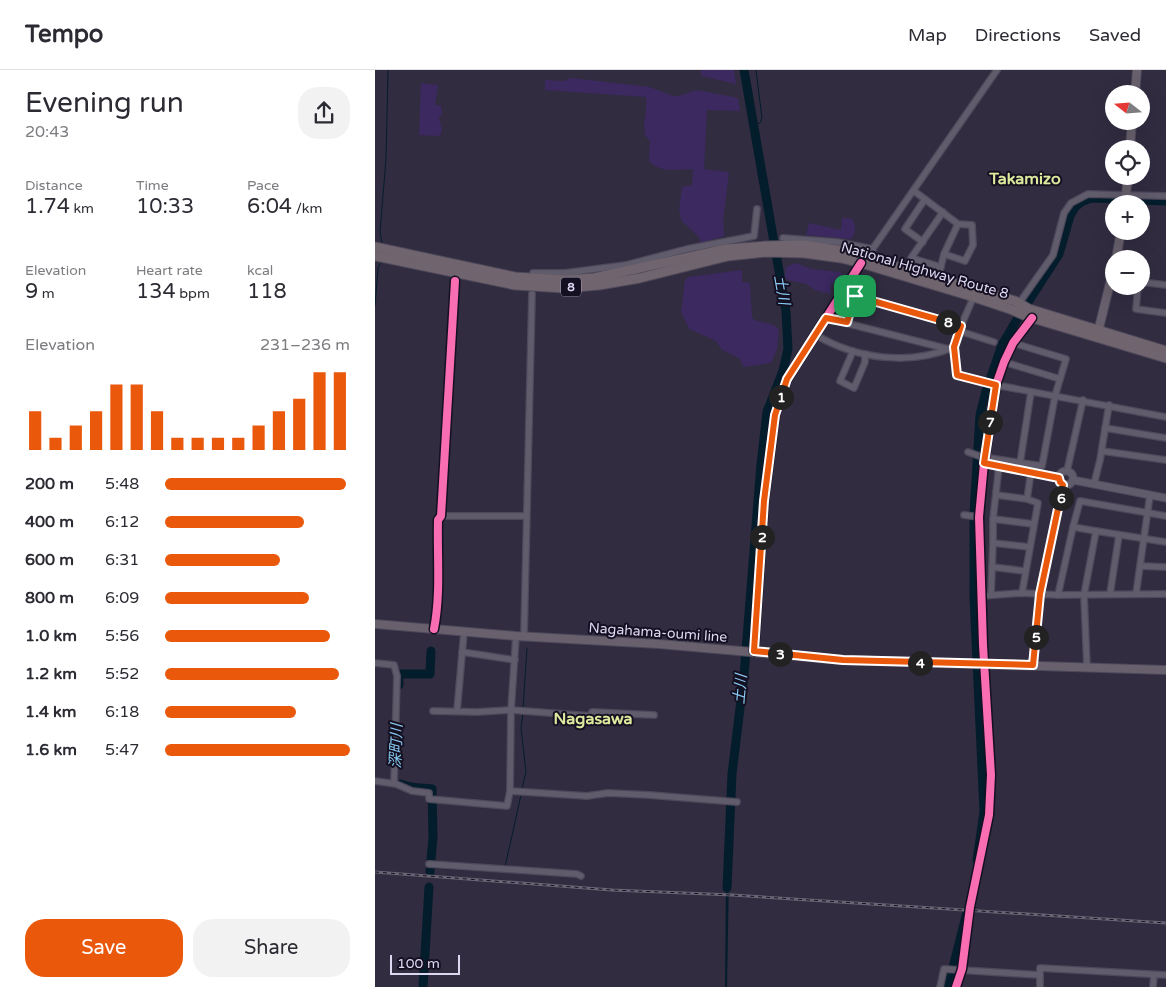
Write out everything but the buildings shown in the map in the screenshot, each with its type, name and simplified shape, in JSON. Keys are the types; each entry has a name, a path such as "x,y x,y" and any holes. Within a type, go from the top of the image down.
{"highway":[{"name":"National Highway Route 8","path":"375,248 515,277 564,280 593,278 726,249 804,249 841,258 867,257 938,278 975,293"},
{"name":"National Highway Route 8","path":"375,256 515,285 556,288 599,285 640,278 728,256 767,249"},
{"name":"National Highway Route 8","path":"867,257 975,293 1015,303 1029,314 1166,351"},
{"name":"National Highway Route 8","path":"1097,333 1166,358"}],"main road":[{"path":"1136,85 1137,70"},
{"path":"1097,333 1108,295"},
{"name":"Nagahama-oumi line","path":"375,624 520,636 752,651 843,660 984,664"},
{"path":"984,664 1166,670"}],"street":[{"path":"752,651 764,501 775,415 787,379 860,267 997,70"},
{"path":"914,191 958,224 972,225 973,245 965,261 944,254"},
{"path":"1015,303 1053,255 1064,213 1071,203 1088,194 1105,197"},
{"path":"1150,198 1166,196"},
{"path":"923,242 905,229 925,199"},
{"path":"533,273 565,273 626,265 687,249 754,236 757,209"},
{"path":"941,267 911,258 943,212"},
{"path":"938,278 944,254 958,224"},
{"path":"783,238 837,242 867,257"},
{"path":"434,629 439,598 438,520 441,516 455,280"},
{"path":"1150,283 1166,285"},
{"path":"975,293 951,348 957,375 1031,392 1083,400 1166,417"},
{"path":"375,781 412,790 426,791 429,793 429,799 507,806 510,791 511,710 515,660 520,636 526,516 532,294"},
{"path":"1137,295 1135,309 1166,313"},
{"path":"847,322 855,296 960,328 994,342"},
{"path":"956,987 989,815 991,775 984,664 979,516 983,459 995,384 1013,343 1029,314"},
{"path":"826,318 951,348"},
{"path":"816,335 826,341 853,351 896,359 940,352 951,348"},
{"path":"983,459 1042,466 1055,396 1066,359 1013,343"},
{"path":"853,351 840,381 854,388 865,362 865,354"},
{"path":"1004,362 1060,379"},
{"path":"1020,463 1031,392"},
{"path":"1067,472 1083,400"},
{"path":"1093,484 1102,452 1109,405"},
{"path":"1105,428 1166,438"},
{"path":"1102,452 1166,460"},
{"path":"969,453 999,466 1059,478"},
{"path":"991,594 993,519 999,466"},
{"path":"1027,499 1031,472"},
{"path":"1059,478 1061,474 1067,472"},
{"path":"1067,472 1071,474 1073,480"},
{"path":"1033,665 1040,594 1063,485 1059,478"},
{"path":"1073,480 1166,498"},
{"path":"1063,485 1069,485 1073,480"},
{"path":"996,495 1027,499 1038,503 1022,593"},
{"path":"1136,594 1149,495"},
{"path":"1058,595 1080,501 1166,516"},
{"path":"964,515 979,516"},
{"path":"441,516 526,516"},
{"path":"993,519 1033,524"},
{"path":"1073,526 1166,542"},
{"path":"1087,666 1084,595 1096,531"},
{"path":"1110,594 1119,535"},
{"path":"993,543 1030,548"},
{"path":"1140,566 1166,568"},
{"path":"992,567 1025,571"},
{"path":"981,596 1022,593 1058,595 1166,594"},
{"path":"457,711 465,632"},
{"path":"462,652 515,660"},
{"path":"375,664 394,665 397,676 393,784"},
{"path":"433,711 477,712 511,710 590,716 592,712 654,716"},
{"path":"510,791 587,796 608,793 737,802"},
{"path":"429,864 577,874 581,876"},
{"path":"940,987 944,968 1040,975"},
{"path":"1040,987 1040,968 1166,975"},
{"path":"1153,987 1154,975"}],"shaded area":[{"path":"701,70 734,70 736,84 701,76"},
{"path":"571,78 650,87 673,96 697,90 738,98 740,111 707,110 704,169 729,172 723,222 724,236 701,243 699,237 682,221 679,211 682,187 692,185 693,169 664,169 649,161 650,141 645,135 644,123 646,97 545,90 545,80 564,81"},
{"path":"421,83 438,85 435,105 441,106 442,113 439,118 442,129 440,136 419,135"},
{"path":"842,218 852,219 855,231 851,239 806,235 809,223 841,230"},
{"path":"795,263 812,269 840,272 842,275 831,285 830,294 815,290 806,284 787,280 785,277 786,267"},
{"path":"742,270 742,282 750,283 752,317 754,320 774,325 779,330 777,349 771,363 744,367 739,358 722,350 716,341 689,329 681,312 685,280 688,277"}],"water":[{"path":"726,876 729,876 727,987 725,987"}],"waterway":[{"path":"382,243 380,232 386,159 388,70"},
{"name":"土川","path":"727,888 732,774 744,675 761,464 767,412 783,371 788,349 786,311 744,70"},
{"path":"754,125 760,123 762,118 756,70"},
{"path":"977,860 984,812 974,597 974,513 980,415 986,391 1002,345 1059,254 1070,216 1075,207 1083,201 1092,198 1166,201"},
{"path":"375,306 378,268 381,262"},
{"path":"523,709 527,648"},
{"name":"深町川","path":"399,685 399,674 430,674 431,651"},
{"path":"522,789 526,772 521,728 523,713"},
{"name":"深町川","path":"401,784 432,789 433,837 430,872"},
{"path":"505,867 521,795"},
{"path":"432,868 500,872"},
{"name":"深町川","path":"423,987 429,887"},
{"path":"948,987 967,912"}],"railway":[{"path":"375,872 612,890 732,895 1166,923"}],"cycle path":[{"path":"754,651 764,501 775,415 787,379 861,263"},
{"path":"434,629 438,588 438,520 441,516 455,281"},
{"path":"956,987 962,969 970,907 989,815 991,775 983,645 979,517 984,463 996,385 1013,343 1032,318"}],"district":[{"name":"Takamizo","path":"1025,178"},
{"name":"Nagasawa","path":"593,718"}],"route":[{"path":"855,296 961,326 954,347 957,375 996,385 984,463 1059,478 1063,485 1040,594 1033,665 843,660 754,651 764,501 775,415 787,379 826,318 847,322 855,296"}]}
